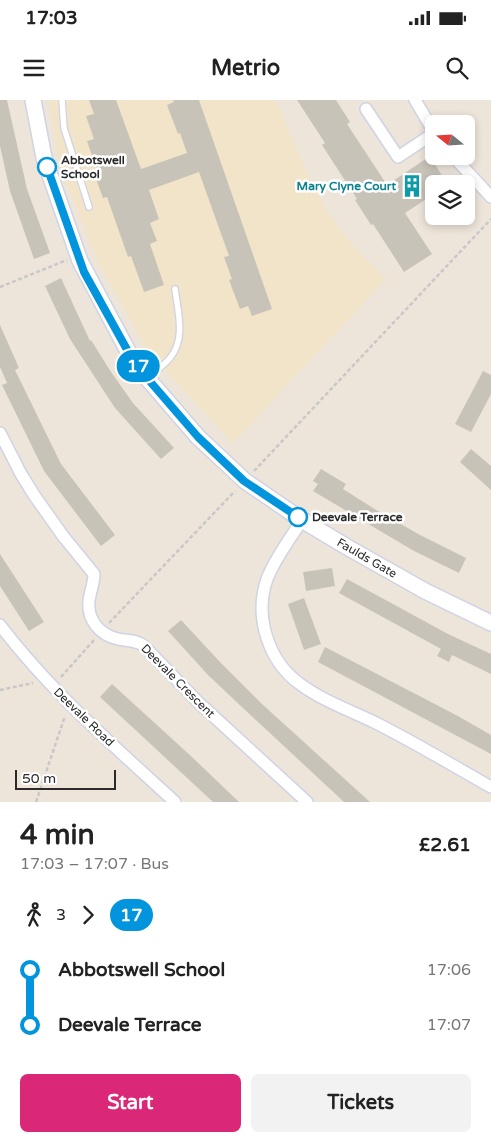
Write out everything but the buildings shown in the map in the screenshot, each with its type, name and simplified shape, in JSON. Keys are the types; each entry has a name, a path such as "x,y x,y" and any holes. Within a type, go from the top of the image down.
{"street":[{"name":"Faulds Gate","path":"33,100 44,158 84,272 130,355 147,378 198,437 244,481 302,520 425,591 491,623"},
{"path":"415,100 425,117"},
{"path":"366,109 398,157 425,139"},
{"path":"462,165 489,192"},
{"path":"0,433 34,495 63,536 94,574 89,611 101,632"},
{"path":"302,520 275,562 267,581 263,601 263,615 267,638 276,659 300,684 332,703 393,732 491,787"},
{"name":"Deevale Road","path":"0,625 24,656 69,703 175,802"},
{"name":"Deevale Crescent","path":"101,632 115,638 135,641 144,646 200,702 307,802"}],"lane":[{"path":"62,100 64,128 90,207"},
{"path":"147,378 169,359 176,349 180,338 175,289"}],"path":[{"path":"61,677 101,632 491,219"},
{"path":"0,287 77,256"},
{"path":"0,690 47,680"},
{"path":"36,802 69,703"}],"shaded area":[{"name":"Abbotswell School","path":"49,100 276,100 307,173 325,207 356,249 386,279 233,443 148,352 97,260 59,163"}],"bus line":[{"name":"17","path":"47,167 84,272 130,355 147,378 198,437 244,481 298,517"}],"place":[{"name":"Abbotswell School","path":"47,167"},
{"name":"Mary Clyne Court","path":"412,186"},
{"name":"Deevale Terrace","path":"298,517"}]}
